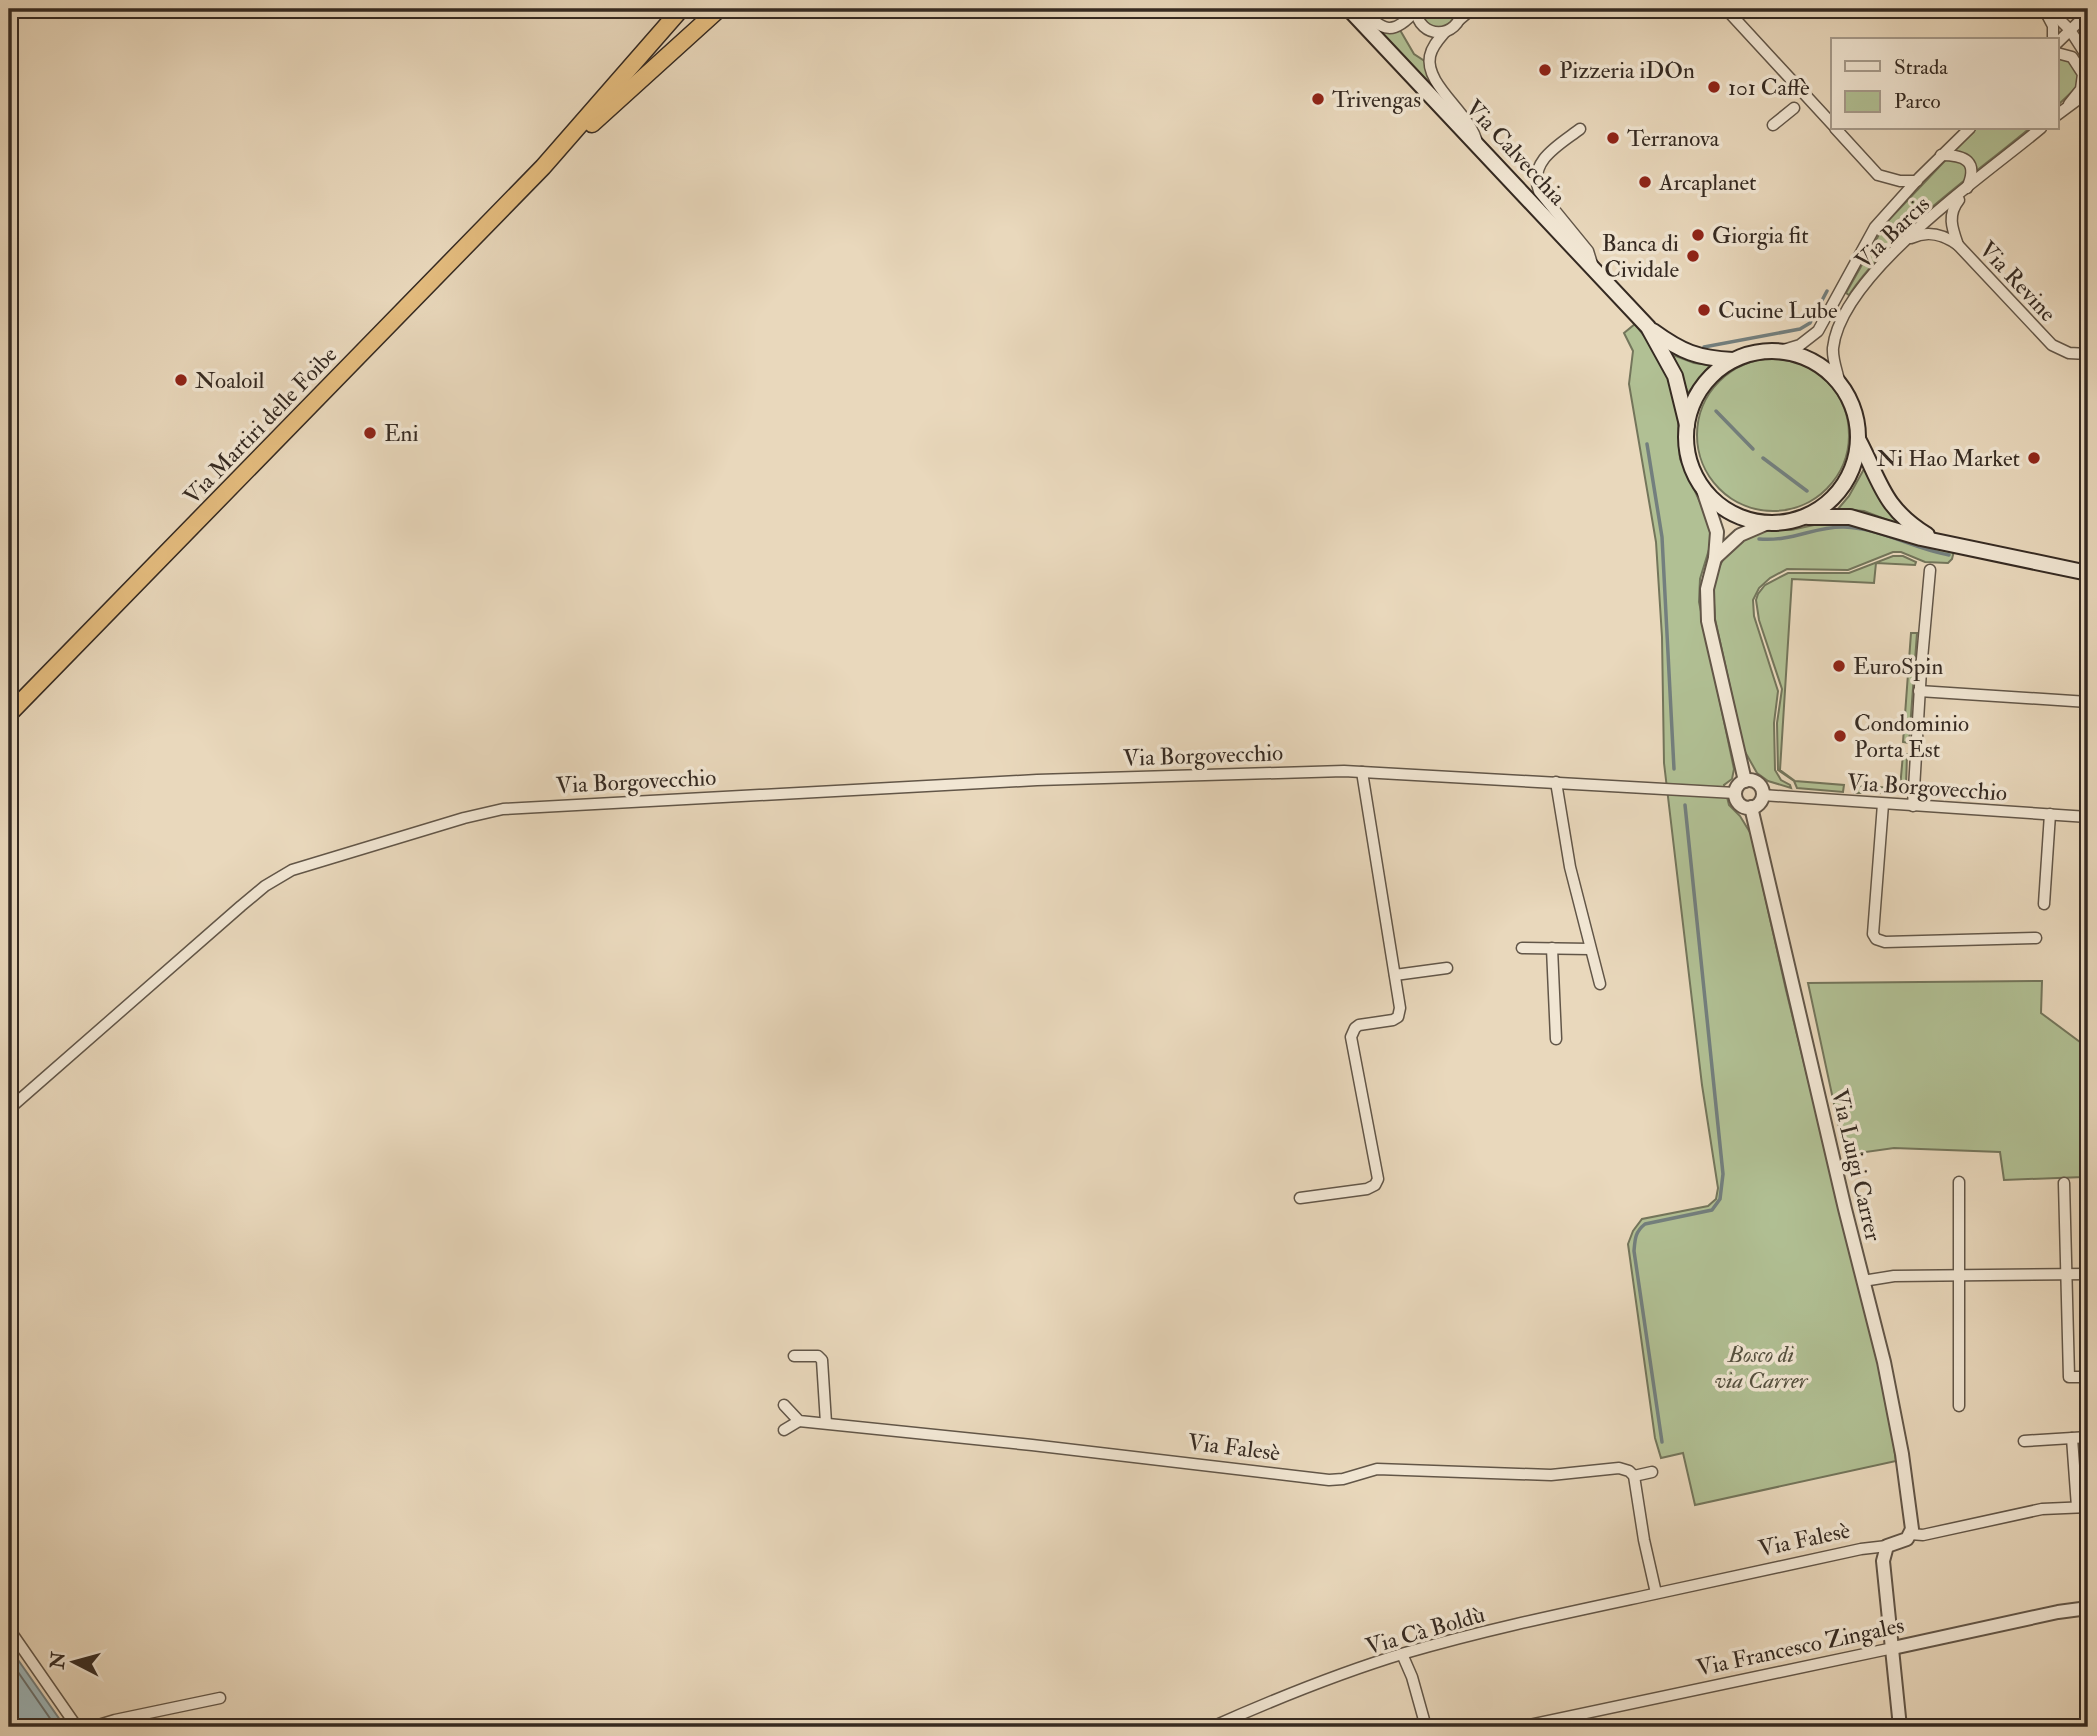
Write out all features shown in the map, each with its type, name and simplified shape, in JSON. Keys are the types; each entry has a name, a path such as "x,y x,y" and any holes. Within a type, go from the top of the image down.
{"highway":[{"name":"Via Martiri delle Foibe","path":"9,714 543,167 681,9"},
{"name":"Via Martiri delle Foibe","path":"543,167 719,9"}],"main road":[{"name":"Via Calvecchia","path":"1349,9 1648,327 1682,351 1697,357 1735,360"},
{"name":"Via Calvecchia","path":"1648,327 1675,376 1687,425"},
{"path":"1858,439 1854,463 1844,484 1824,505 1789,522 1768,523 1734,514 1718,504 1702,487 1688,456 1687,425 1692,405 1701,388 1717,371 1735,360 1758,352 1780,351 1814,362 1840,385 1854,413 1858,439 1874,477 1887,499 1911,524 1934,540"},
{"path":"1803,517 1850,517 1934,540 2088,573"}],"street":[{"path":"1361,9 1376,24 1386,29 1400,25 1416,9"},
{"path":"1416,9 1418,21 1424,28 1433,32 1445,32"},
{"path":"1459,20 1462,9"},
{"path":"1472,9 1445,32 1430,54 1432,74 1468,121 1477,143"},
{"path":"1726,9 1831,124"},
{"path":"2044,9 2053,26 2054,38"},
{"path":"2049,9 2070,30 2087,56"},
{"path":"2058,40 2086,15"},
{"path":"2086,15 2079,36 2087,56"},
{"path":"2058,53 2072,57 2083,74 2081,89 2069,104"},
{"path":"2058,113 2088,92"},
{"path":"1773,125 1794,108"},
{"path":"1580,129 1543,159 1536,172 1536,183 1539,191 1588,251 1593,267"},
{"path":"1837,130 1878,175 1900,181 1917,181"},
{"path":"1780,351 1800,345 1818,331 1875,227 1941,155 1968,130"},
{"name":"Via Barcis","path":"1840,385 1833,354 1836,333 1860,291 1893,251 2039,130"},
{"path":"1941,155 1958,155 1969,163 1972,171 1966,190"},
{"name":"Via Revine","path":"1958,245 1952,229 1952,210 1966,190"},
{"name":"Via Revine","path":"1893,251 1914,236 1940,235 1958,245 2052,345 2068,353 2088,354"},
{"path":"1702,487 1714,516 1717,532 1715,558 1708,578 1707,612 1745,781"},
{"path":"1715,558 1740,535 1768,523"},
{"path":"1913,806 1919,691 1930,570"},
{"path":"1919,691 2088,702"},
{"path":"1300,1198 1367,1189 1376,1185 1378,1180 1351,1037 1359,1026 1398,1017 1400,1007 1362,772"},
{"name":"Via Borgovecchio","path":"9,1109 231,914 281,875 464,818 525,806 1173,775 1362,772 1735,793"},
{"path":"1745,781 1759,784 1762,795 1758,804 1751,807 1741,805 1735,793 1737,786 1745,781"},
{"path":"1556,782 1570,867 1600,984"},
{"name":"Via Borgovecchio","path":"1762,795 2088,817"},
{"path":"1883,804 1873,934 1876,939 1885,942 2036,938"},
{"name":"Via Luigi Carrer","path":"1751,807 1884,1362 1898,1427 1912,1521 1910,1534"},
{"path":"2044,904 2050,814"},
{"path":"1522,948 1590,948"},
{"path":"1552,948 1556,1039"},
{"path":"1395,975 1447,968"},
{"path":"1959,1182 1959,1406"},
{"path":"2064,1183 2069,1377 2088,1377"},
{"path":"1863,1280 1894,1276 2088,1274"},
{"path":"794,1356 818,1356 822,1360 826,1423"},
{"path":"784,1405 799,1421 784,1430"},
{"name":"Via Falesè","path":"799,1421 1187,1462 1329,1480 1343,1479 1377,1469 1551,1475 1619,1468 1634,1476 1651,1472"},
{"path":"2024,1441 2088,1437"},
{"path":"2072,1438 2077,1507"},
{"path":"1634,1476 1656,1593"},
{"name":"Via Falesè","path":"1656,1593 1861,1549 1887,1546 1907,1539 1910,1534 1923,1535 2042,1509 2088,1507"},
{"path":"1887,1546 1884,1560 1900,1727"},
{"name":"Via Cà Boldù","path":"1212,1727 1266,1703 1402,1654 1510,1625 1656,1593"},
{"name":"Via Francesco Zingales","path":"1520,1727 2058,1612 2088,1608"},
{"path":"9,1629 77,1727"},
{"path":"1402,1654 1412,1677 1426,1727"},
{"path":"92,1727 220,1698"}],"green space":[{"path":"1420,9 1457,9 1450,24 1439,28 1428,23"},
{"path":"1400,30 1414,54 1426,62 1443,99 1378,31 1390,33"},
{"path":"2058,57 2071,62 2080,79 2078,86 2058,105"},
{"path":"1974,130 2028,130 1910,227 1867,271 1849,295 1846,293 1885,224"},
{"name":"Bosco di via Carrer","path":"1635,324 1665,364 1677,403 1680,459 1712,528 1711,543 1700,579 1699,602 1734,769 1732,779 1724,785 1729,805 1740,816 1751,834 1786,990 1888,1404 1896,1461 1695,1505 1683,1453 1661,1458 1655,1438 1628,1244 1642,1219 1708,1206 1716,1199 1718,1188 1702,1085 1664,763 1662,637 1656,542 1629,384 1633,351 1624,333"},
{"path":"1673,355 1694,363 1710,365 1688,393"},
{"path":"1773,359 1802,365 1827,381 1843,406 1849,435 1843,464 1827,489 1802,505 1773,511 1744,505 1719,489 1703,464 1697,435 1703,406 1719,381 1744,365"},
{"path":"1864,469 1887,508 1903,526 1864,511 1838,509 1849,496"},
{"path":"1837,520 1954,551 1948,563 1925,562 1901,552 1893,552 1848,570 1787,569 1759,588 1753,600 1754,616 1778,691 1774,723 1775,770 1781,780 1791,788 1768,781 1757,773 1744,750 1715,619 1713,587 1716,573 1726,554 1745,537 1765,530 1791,530"},
{"path":"1893,556 1903,556 1916,562 1915,565 1876,563 1874,583 1792,579 1780,770 1795,781 1844,785 1843,792 1797,788 1794,781 1778,770 1777,723 1782,689 1759,620 1756,600 1758,594 1765,585 1788,573 1849,573"},
{"path":"1911,633 1917,633 1909,743 1903,742"},
{"path":"1903,754 1907,754 1906,787 1902,793 1854,793 1855,786 1900,788"},
{"path":"2042,981 2041,1013 2088,1048 2088,1123 2082,1123 2083,1177 2004,1180 2000,1152 1894,1148 1845,1155 1808,983"}],"water":[{"path":"9,1647 65,1727 23,1727 9,1707"}],"waterway":[{"path":"1704,347 1800,329 1810,323 1827,291"},
{"path":"1716,411 1753,449"},
{"path":"1647,444 1662,537 1674,769"},
{"path":"1763,458 1807,491"},
{"path":"1759,539 1782,538 1833,527 1858,528 1949,555"},
{"path":"1662,1442 1634,1251 1635,1239 1645,1224 1712,1210 1720,1199 1723,1174 1685,805"}],"place":[{"name":"Pizzeria iDOn","path":"1545,70"},
{"name":"101 Caffè","path":"1714,87"},
{"name":"Trivengas","path":"1318,99"},
{"name":"Terranova","path":"1613,138"},
{"name":"Arcaplanet","path":"1645,182"},
{"name":"Giorgia fit","path":"1698,235"},
{"name":"Banca di Cividale","path":"1693,256"},
{"name":"Cucine Lube","path":"1704,310"},
{"name":"Noaloil","path":"181,380"},
{"name":"Eni","path":"370,433"},
{"name":"Ni Hao Market","path":"2034,458"},
{"name":"EuroSpin","path":"1839,666"},
{"name":"Condominio Porta Est","path":"1840,736"}]}
